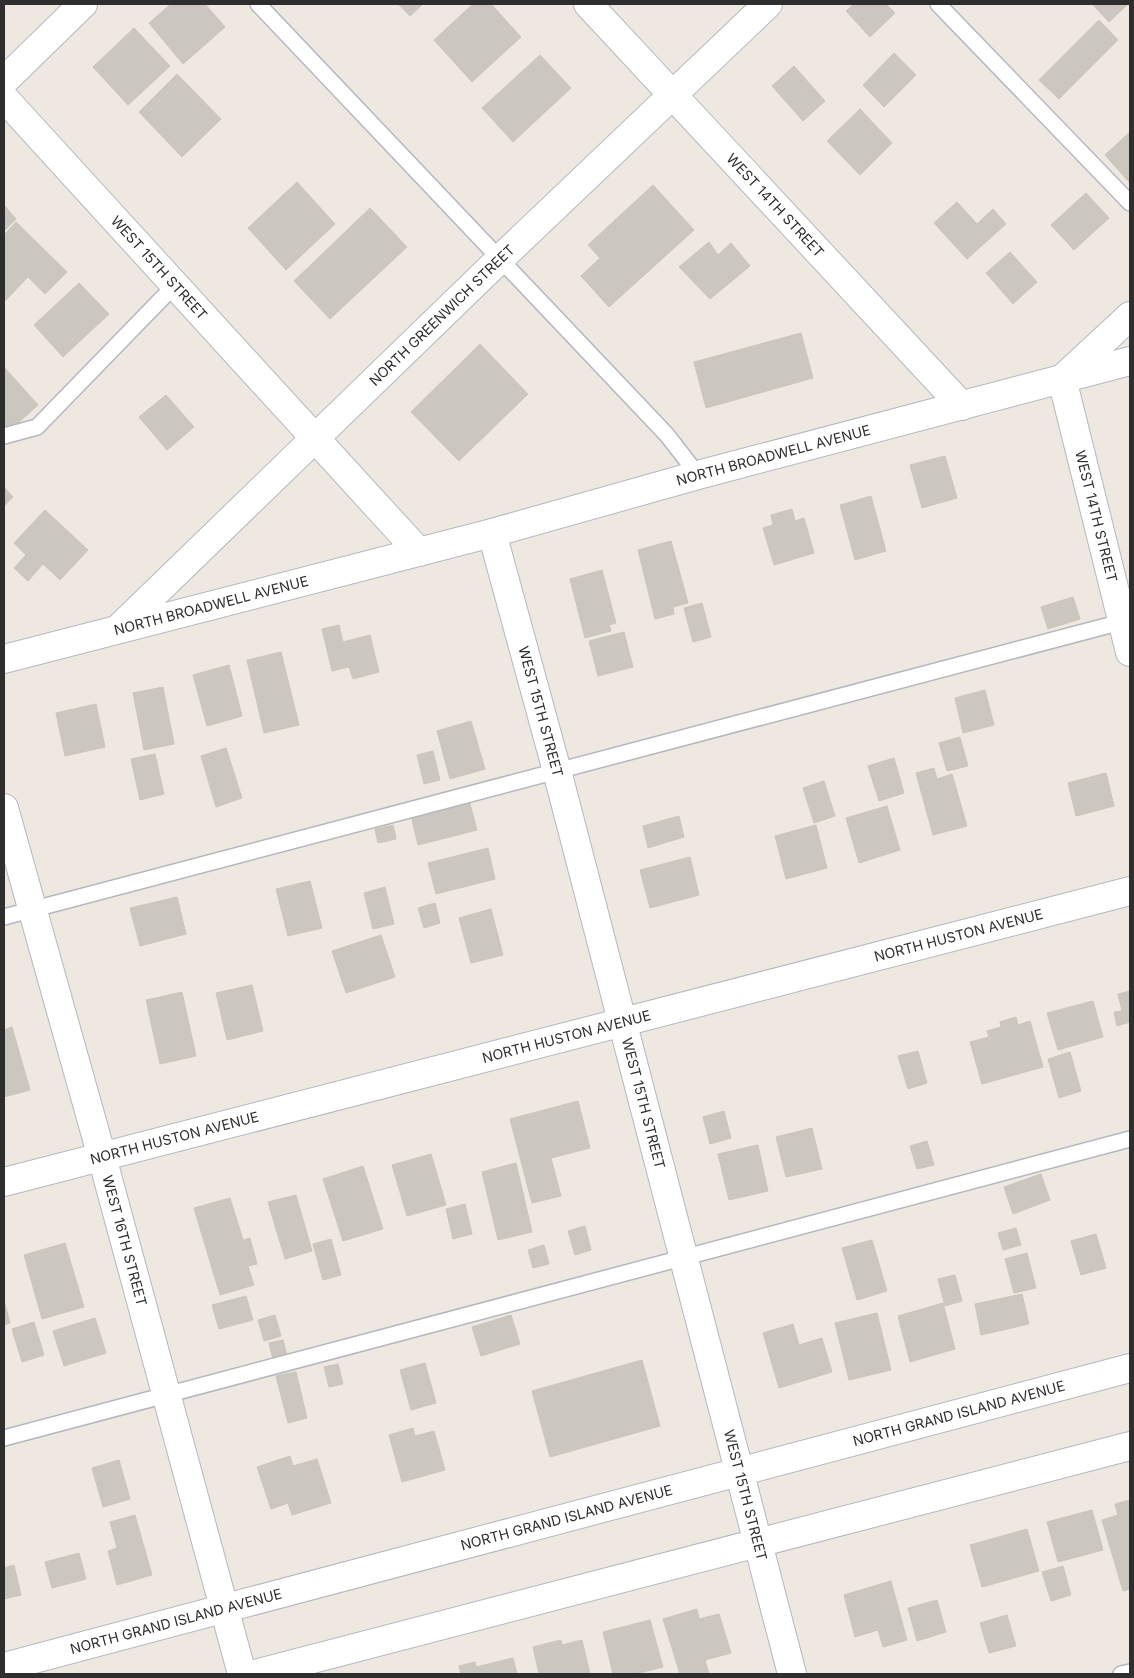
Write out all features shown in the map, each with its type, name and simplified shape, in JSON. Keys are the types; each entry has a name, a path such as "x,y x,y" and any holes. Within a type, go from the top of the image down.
{"street":[{"path":"4,81 83,4"},
{"name":"WEST 14TH STREET","path":"588,4 962,406"},
{"name":"NORTH GREENWICH STREET","path":"118,630 500,259 768,4"},
{"name":"WEST 15TH STREET","path":"4,98 315,439"},
{"path":"1062,379 1130,316"},
{"name":"NORTH BROADWELL AVENUE","path":"4,659 492,533 698,475 1130,361"},
{"name":"WEST 14TH STREET","path":"1062,379 1126,621 1130,652"},
{"path":"315,439 419,552"},
{"name":"WEST 15TH STREET","path":"492,533 557,771 792,1674"},
{"name":"WEST 16TH STREET","path":"4,808 102,1157 242,1674"},
{"name":"NORTH HUSTON AVENUE","path":"4,1182 1130,891"},
{"name":"NORTH GRAND ISLAND AVENUE","path":"4,1667 1130,1368"},
{"path":"255,1674 1130,1446"}],"lane":[{"path":"258,4 667,435 698,475"},
{"path":"938,4 1130,203"},
{"path":"4,436 37,427 175,285"},
{"path":"4,917 1126,621"},
{"path":"4,1438 1130,1139"},
{"path":"1121,1674 1130,1672"}],"building":[{"path":"171,4 205,4 225,27 183,64 149,23"},
{"path":"398,4 423,4 410,16"},
{"path":"473,4 491,4 521,37 472,82 434,40"},
{"path":"854,4 886,4 895,13 870,37 846,11"},
{"path":"1092,4 1128,4 1109,22"},
{"path":"1099,20 1118,40 1059,99 1039,80"},
{"path":"134,28 170,66 128,105 93,67"},
{"path":"894,53 916,75 884,107 863,85"},
{"path":"540,55 571,88 513,142 482,108"},
{"path":"794,66 825,101 803,121 772,86"},
{"path":"177,74 221,119 182,157 139,112"},
{"path":"860,109 892,143 860,175 827,141"},
{"path":"1130,132 1130,183 1105,155"},
{"path":"297,182 335,224 286,270 248,228"},
{"path":"653,185 694,230 609,307 581,276 600,258 588,245"},
{"path":"1086,193 1109,218 1074,250 1051,225"},
{"path":"957,202 977,224 993,209 1006,224 967,259 934,223"},
{"path":"4,205 16,219 4,231"},
{"path":"370,208 407,247 330,319 294,281"},
{"path":"16,222 67,272 45,294 28,277 4,302 4,235"},
{"path":"709,242 718,255 731,243 750,266 710,299 679,267"},
{"path":"1010,252 1037,282 1013,304 986,273"},
{"path":"79,283 109,314 63,357 34,325"},
{"path":"801,333 813,378 706,408 694,362"},
{"path":"480,344 528,394 459,461 411,412"},
{"path":"4,367 38,405 9,431 4,425"},
{"path":"166,395 194,427 167,450 139,417"},
{"path":"945,456 957,498 922,508 910,465"},
{"path":"4,487 13,497 4,506"},
{"path":"871,496 886,551 855,560 840,505"},
{"path":"792,509 795,521 804,518 814,553 774,565 763,528 773,525 771,515"},
{"path":"45,510 88,550 60,580 43,564 28,581 14,568 26,555 14,543"},
{"path":"671,541 688,603 673,607 674,614 655,619 638,550"},
{"path":"602,570 616,623 609,625 611,631 585,638 570,579"},
{"path":"1073,597 1080,619 1048,629 1041,607"},
{"path":"702,603 711,637 693,642 684,608"},
{"path":"339,625 343,642 370,635 379,672 353,679 349,667 332,671 322,629"},
{"path":"624,632 633,667 598,676 589,641"},
{"path":"281,652 299,725 264,733 247,660"},
{"path":"229,665 242,716 207,726 193,675"},
{"path":"163,687 174,744 144,750 133,693"},
{"path":"985,690 994,725 963,733 955,698"},
{"path":"96,704 105,747 65,756 56,713"},
{"path":"471,721 485,769 450,779 437,731"},
{"path":"960,737 968,766 947,771 939,743"},
{"path":"226,748 242,798 216,807 201,756"},
{"path":"433,751 440,780 424,784 417,755"},
{"path":"155,754 164,794 140,800 131,759"},
{"path":"894,758 904,793 879,801 868,766"},
{"path":"934,768 937,779 952,774 967,826 933,835 916,773"},
{"path":"1106,773 1114,806 1076,816 1068,783"},
{"path":"824,781 835,816 814,823 803,788"},
{"path":"469,800 477,830 418,845 411,815"},
{"path":"887,806 900,850 859,863 846,818"},
{"path":"679,816 684,837 648,848 643,826"},
{"path":"393,825 396,839 378,843 375,829"},
{"path":"816,825 827,868 786,879 775,836"},
{"path":"488,848 495,879 436,894 428,863"},
{"path":"690,857 699,895 650,908 640,870"},
{"path":"310,881 322,928 288,936 276,889"},
{"path":"385,887 394,924 373,929 364,893"},
{"path":"177,897 186,934 140,946 130,908"},
{"path":"435,903 440,923 424,928 418,908"},
{"path":"491,909 503,955 471,963 459,918"},
{"path":"381,935 395,977 346,993 332,951"},
{"path":"252,985 263,1031 227,1040 216,993"},
{"path":"1130,991 1130,1022 1117,1026 1114,1012 1122,1011 1118,994"},
{"path":"182,992 196,1056 160,1064 146,1000"},
{"path":"1093,1001 1103,1037 1058,1050 1047,1013"},
{"path":"1016,1017 1018,1025 1030,1021 1043,1067 982,1084 970,1042 989,1037 987,1031 1001,1027 1000,1022"},
{"path":"12,1027 30,1090 4,1097 4,1030"},
{"path":"918,1051 927,1083 908,1089 898,1056"},
{"path":"1070,1052 1081,1091 1059,1098 1048,1059"},
{"path":"578,1101 590,1148 551,1158 561,1196 532,1203 510,1119"},
{"path":"724,1111 731,1138 710,1144 703,1117"},
{"path":"812,1128 822,1169 786,1177 776,1137"},
{"path":"927,1141 934,1165 917,1169 910,1146"},
{"path":"758,1145 768,1191 729,1200 718,1154"},
{"path":"431,1154 446,1205 407,1216 392,1165"},
{"path":"516,1163 532,1232 498,1240 482,1172"},
{"path":"363,1166 383,1229 343,1241 323,1179"},
{"path":"1041,1174 1050,1200 1013,1214 1004,1187"},
{"path":"296,1195 312,1251 285,1259 268,1202"},
{"path":"230,1198 243,1240 250,1238 257,1264 248,1266 254,1285 220,1295 194,1208"},
{"path":"465,1204 472,1234 453,1239 446,1209"},
{"path":"585,1226 591,1250 575,1255 568,1231"},
{"path":"1016,1228 1021,1245 1003,1250 998,1233"},
{"path":"1096,1234 1106,1268 1081,1275 1071,1241"},
{"path":"331,1239 341,1275 323,1280 313,1244"},
{"path":"872,1240 887,1291 857,1300 842,1248"},
{"path":"65,1243 84,1307 42,1319 24,1255"},
{"path":"544,1245 549,1264 533,1268 528,1250"},
{"path":"1027,1253 1036,1288 1014,1293 1005,1259"},
{"path":"955,1275 962,1301 945,1306 938,1279"},
{"path":"1022,1294 1029,1324 981,1335 975,1304"},
{"path":"246,1296 253,1320 219,1329 212,1305"},
{"path":"4,1300 10,1323 4,1325"},
{"path":"943,1303 955,1349 910,1362 898,1316"},
{"path":"877,1313 891,1370 849,1380 835,1323"},
{"path":"275,1315 281,1336 264,1341 258,1320"},
{"path":"511,1315 520,1344 481,1356 472,1327"},
{"path":"95,1318 106,1353 64,1366 53,1331"},
{"path":"34,1322 44,1355 22,1362 12,1329"},
{"path":"793,1324 799,1345 822,1338 832,1372 779,1388 763,1333"},
{"path":"283,1340 287,1355 273,1359 269,1343"},
{"path":"642,1360 660,1426 550,1457 532,1391"},
{"path":"425,1363 436,1403 411,1410 400,1370"},
{"path":"338,1364 343,1384 329,1387 324,1367"},
{"path":"296,1372 307,1418 288,1423 276,1376"},
{"path":"413,1428 415,1436 434,1431 445,1470 402,1482 389,1435"},
{"path":"290,1456 293,1466 317,1459 331,1503 292,1515 288,1503 271,1509 257,1467"},
{"path":"119,1460 130,1499 103,1507 92,1468"},
{"path":"1130,1500 1130,1589 1123,1591 1102,1520 1118,1515 1115,1504"},
{"path":"1092,1510 1103,1550 1058,1562 1047,1522"},
{"path":"135,1515 152,1575 117,1585 108,1551 117,1548 110,1522"},
{"path":"1027,1529 1039,1571 982,1587 970,1545"},
{"path":"79,1553 86,1579 52,1588 45,1562"},
{"path":"14,1565 21,1595 4,1599 4,1568"},
{"path":"1063,1566 1071,1595 1051,1601 1042,1572"},
{"path":"891,1581 907,1640 883,1647 878,1630 855,1637 844,1595"},
{"path":"937,1600 946,1632 917,1641 908,1608"},
{"path":"697,1609 699,1619 719,1614 731,1653 705,1660 709,1674 680,1674 663,1619"},
{"path":"1007,1615 1016,1646 989,1653 980,1623"},
{"path":"650,1620 663,1667 635,1674 613,1674 603,1632"},
{"path":"561,1640 562,1645 582,1640 590,1674 539,1674 533,1647"},
{"path":"513,1658 517,1674 461,1674 459,1666 475,1662 476,1667"}]}
